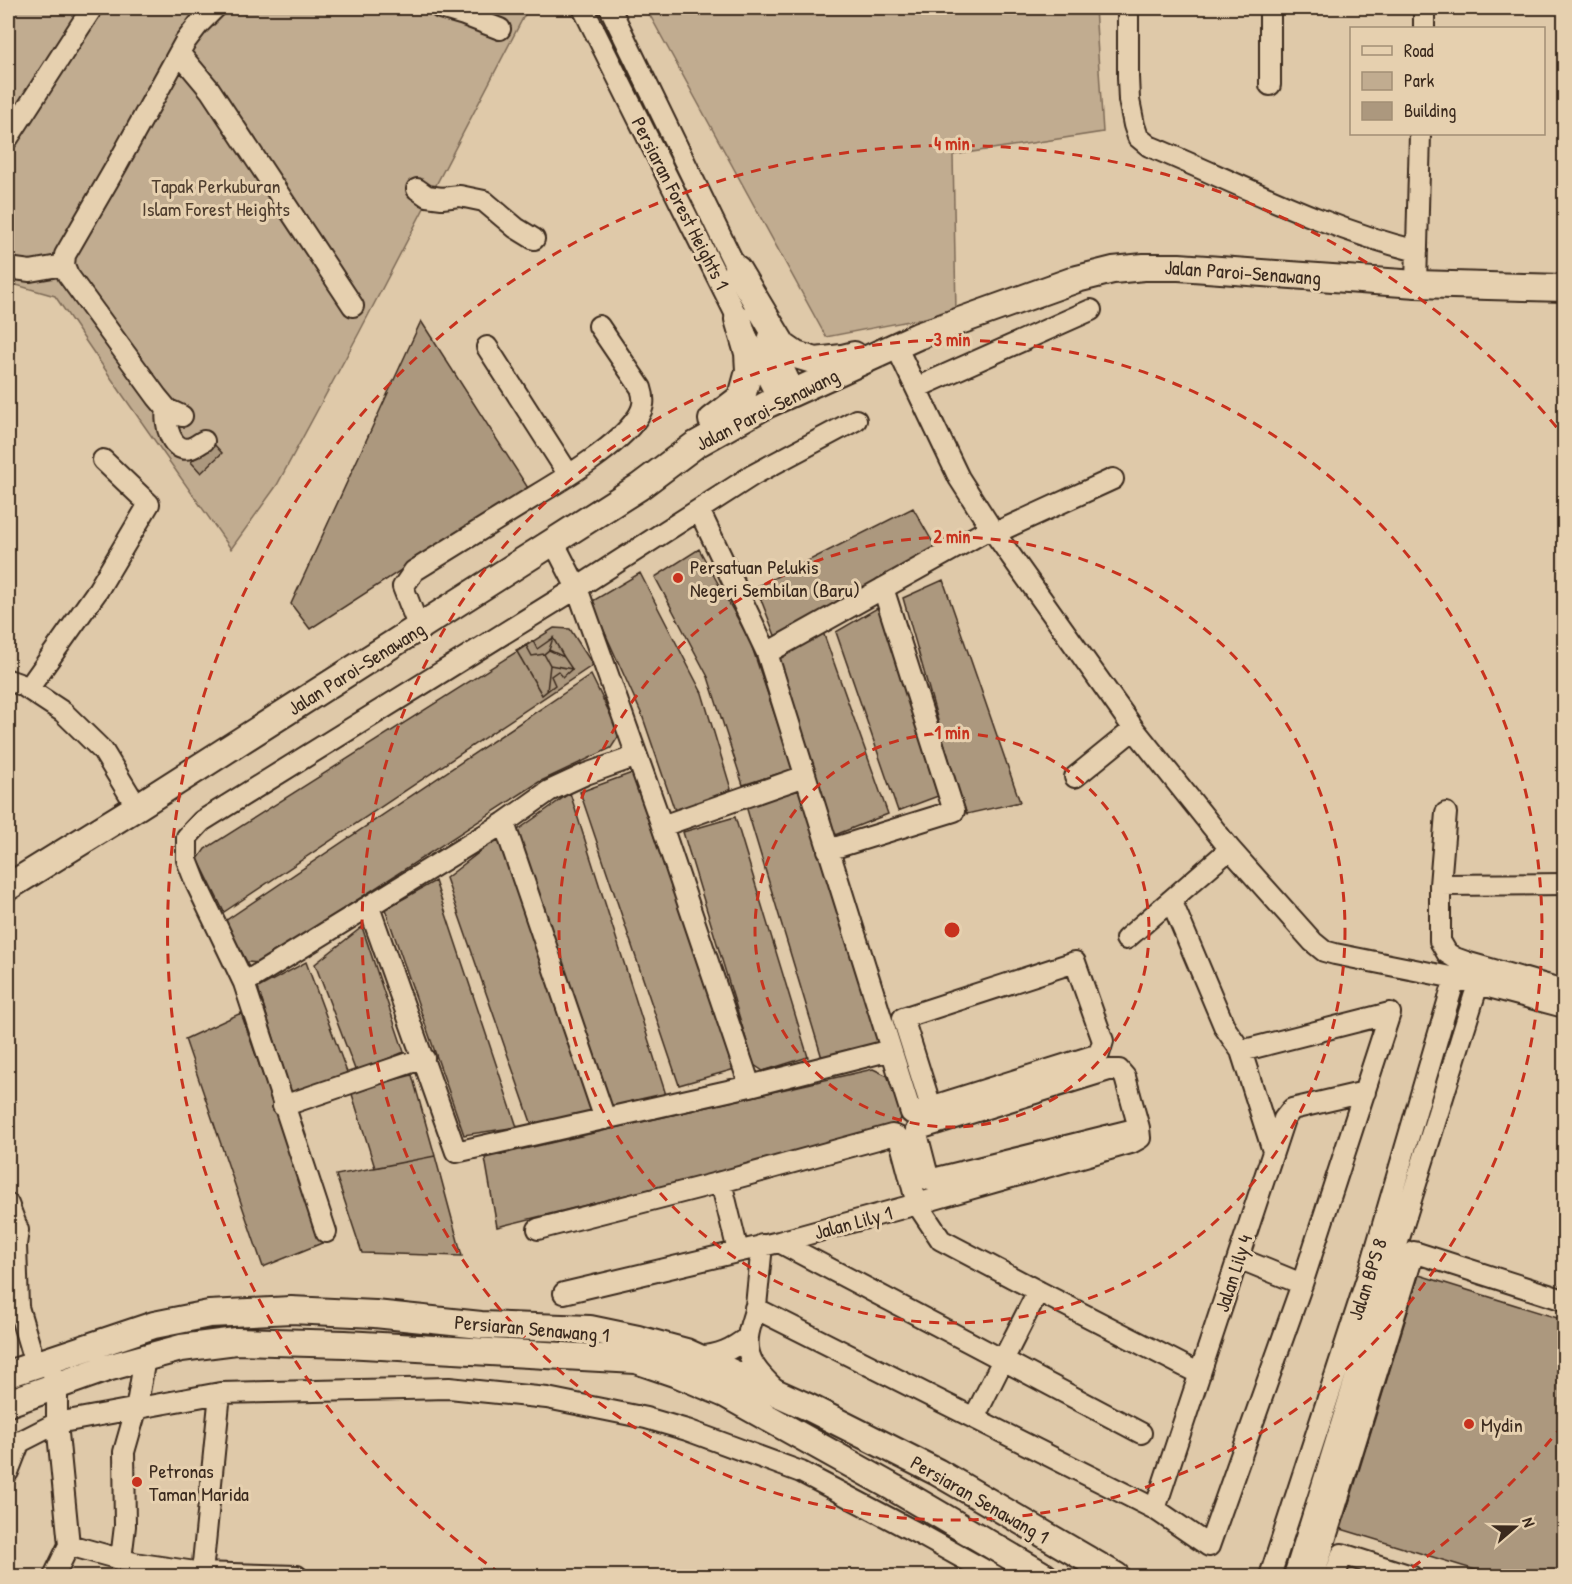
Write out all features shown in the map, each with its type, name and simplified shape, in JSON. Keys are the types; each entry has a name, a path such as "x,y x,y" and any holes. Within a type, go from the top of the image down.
{"main road":[{"name":"Jalan Paroi-Senawang","path":"8,887 639,487 695,445 786,395 907,341 1077,279 1113,270 1144,267 1179,267 1416,284 1564,288"},
{"path":"737,269 783,345 796,355 816,361 842,358 907,341"},
{"path":"639,487 665,454 738,400 743,393 749,371 748,353 738,319"},
{"name":"Persiaran Senawang 1","path":"8,1374 154,1324 209,1314 291,1310 375,1314 481,1325 590,1329 638,1339 698,1357 778,1394 937,1472 1116,1576"},
{"name":"Persiaran Senawang 1","path":"8,1403 107,1368 180,1348 236,1341 345,1344 636,1360 725,1394 894,1488 1044,1576"}],"street":[{"path":"8,138 92,8"},
{"path":"204,441 190,449 180,447 174,442 165,416 175,412 157,397 68,275 64,265 65,255 179,53 198,25 215,8"},
{"path":"440,8 500,29"},
{"name":"Persiaran Forest Heights 1","path":"583,8 738,319 786,395"},
{"name":"Persiaran Forest Heights 1","path":"610,8 737,269 786,395"},
{"path":"1128,8 1129,100 1138,137 1149,146 1298,211 1383,242 1417,251"},
{"path":"1270,8 1270,86"},
{"path":"1424,8 1424,27"},
{"path":"179,53 210,90 353,306"},
{"path":"1416,284 1420,135"},
{"path":"417,189 427,196 442,198 460,196 484,201 516,228 534,238"},
{"path":"8,268 30,271 64,265"},
{"path":"916,388 1090,310"},
{"path":"419,628 403,587 414,571 569,475 610,444 637,419 643,408 644,398 641,388 599,326"},
{"path":"907,341 916,388 959,478 993,530 1134,729 1230,849 1313,942 1324,951 1455,978 1564,1007"},
{"path":"487,347 569,475"},
{"path":"326,1232 244,982 187,860 188,837 202,821 577,588 753,475 856,420"},
{"path":"28,689 98,590 149,504 103,460"},
{"path":"766,653 993,530 1113,479"},
{"path":"699,510 766,653 914,1121 929,1180 1139,1133 1125,1077 1119,1070 1109,1070 914,1121"},
{"path":"553,541 577,588 662,826 750,1086"},
{"path":"828,850 954,811 883,588"},
{"path":"8,680 22,685 63,712 103,751 137,807"},
{"path":"1075,777 1134,729"},
{"path":"244,982 504,823 549,791 586,774 637,756"},
{"path":"662,826 805,776"},
{"path":"1446,813 1440,885 1440,941 1447,953 1466,962 1564,990"},
{"path":"504,823 605,1119"},
{"path":"1126,939 1230,849"},
{"path":"1440,885 1564,884"},
{"path":"1171,900 1225,1028 1241,1051 1273,1151"},
{"path":"369,907 456,1152 750,1086 891,1050"},
{"path":"914,1121 931,1107 1099,1054 1103,1041 1075,962 903,1018 931,1107"},
{"name":"Jalan BPS 8","path":"1270,1576 1370,1269 1455,978"},
{"path":"1294,1576 1478,984"},
{"path":"755,1308 1155,1509 1209,1546 1302,1284 1389,1013 1241,1051"},
{"path":"283,1106 424,1058"},
{"name":"Jalan Lily 4","path":"1155,1509 1284,1119 1292,1109 1365,1092"},
{"name":"Jalan Lily 1","path":"564,1293 770,1244 916,1204 1131,1143 1139,1133"},
{"path":"538,1229 892,1135 898,1137 901,1144 916,1204 941,1240 1200,1374"},
{"path":"722,1182 738,1251"},
{"path":"8,1204 18,1230 16,1245 18,1307 42,1362 57,1386 57,1423 69,1545 54,1576"},
{"path":"778,1394 760,1374 751,1360 748,1349 748,1337 770,1244 1003,1360 1141,1433"},
{"path":"1314,1576 1414,1252 1564,1300"},
{"path":"1238,1258 1302,1284"},
{"path":"974,1418 1038,1292"},
{"path":"698,1357 723,1353 748,1337"},
{"path":"128,1566 124,1452 136,1410 145,1358"},
{"path":"8,1472 14,1445 57,1423 220,1393 449,1388 547,1398 646,1418 687,1430 801,1472 995,1576"},
{"path":"210,1574 220,1393"},
{"path":"69,1545 128,1566 210,1574 297,1576"},
{"path":"1335,1576 1342,1554 1367,1570 1411,1576"}],"green space":[{"name":"Tapak Perkuburan Islam Forest Heights","path":"8,8 516,8 525,14 277,485 231,549 55,296 13,284 8,289"},
{"path":"646,8 1095,8 1103,132 953,155 956,312 826,337"}],"building":[{"path":"421,321 528,488 310,629 291,604"},
{"path":"212,442 222,453 201,473 191,462"},
{"path":"913,508 936,548 776,638 756,587"},
{"path":"699,549 750,641 793,769 743,785 708,677 655,577"},
{"path":"640,573 702,693 731,789 676,814 642,715 591,602"},
{"path":"943,580 1020,802 967,814 958,791 903,598"},
{"path":"879,607 938,796 898,811 836,632"},
{"path":"554,628 570,629 593,665 224,912 198,859 205,849"},
{"path":"823,632 888,814 835,835 777,660"},
{"path":"553,638 549,650 544,654 532,656 526,645 533,641 537,649"},
{"path":"553,638 564,657 549,650"},
{"path":"526,645 532,656 544,654 550,665 547,691 542,695 516,650"},
{"path":"549,650 564,657 572,669 550,665 544,654"},
{"path":"550,665 572,669 563,677 558,671 551,676 555,685 547,691"},
{"path":"591,675 620,734 611,748 539,782 260,963 247,962 225,921"},
{"path":"632,773 735,1069 679,1085 580,792"},
{"path":"800,790 879,1043 822,1058 746,806"},
{"path":"570,793 666,1095 612,1109 515,832"},
{"path":"735,817 808,1057 763,1071 754,1065 683,832"},
{"path":"499,837 592,1112 533,1128 446,878"},
{"path":"435,881 517,1127 464,1135 385,909"},
{"path":"362,927 404,1052 356,1072 315,964"},
{"path":"306,962 348,1075 292,1096 258,988"},
{"path":"241,1013 322,1243 263,1267 185,1039"},
{"path":"873,1069 888,1076 902,1117 890,1130 497,1227 485,1158"},
{"path":"412,1075 435,1156 375,1168 351,1091"},
{"path":"435,1156 462,1256 362,1253 336,1175"},
{"name":"Mydin","path":"1419,1275 1564,1320 1564,1576 1495,1576 1341,1529"}],"place":[{"name":"Persatuan Pelukis Negeri Sembilan (Baru)","path":"678,578"},
{"name":"Mydin","path":"1469,1424"},
{"name":"Petronas Taman Marida","path":"137,1482"}]}
